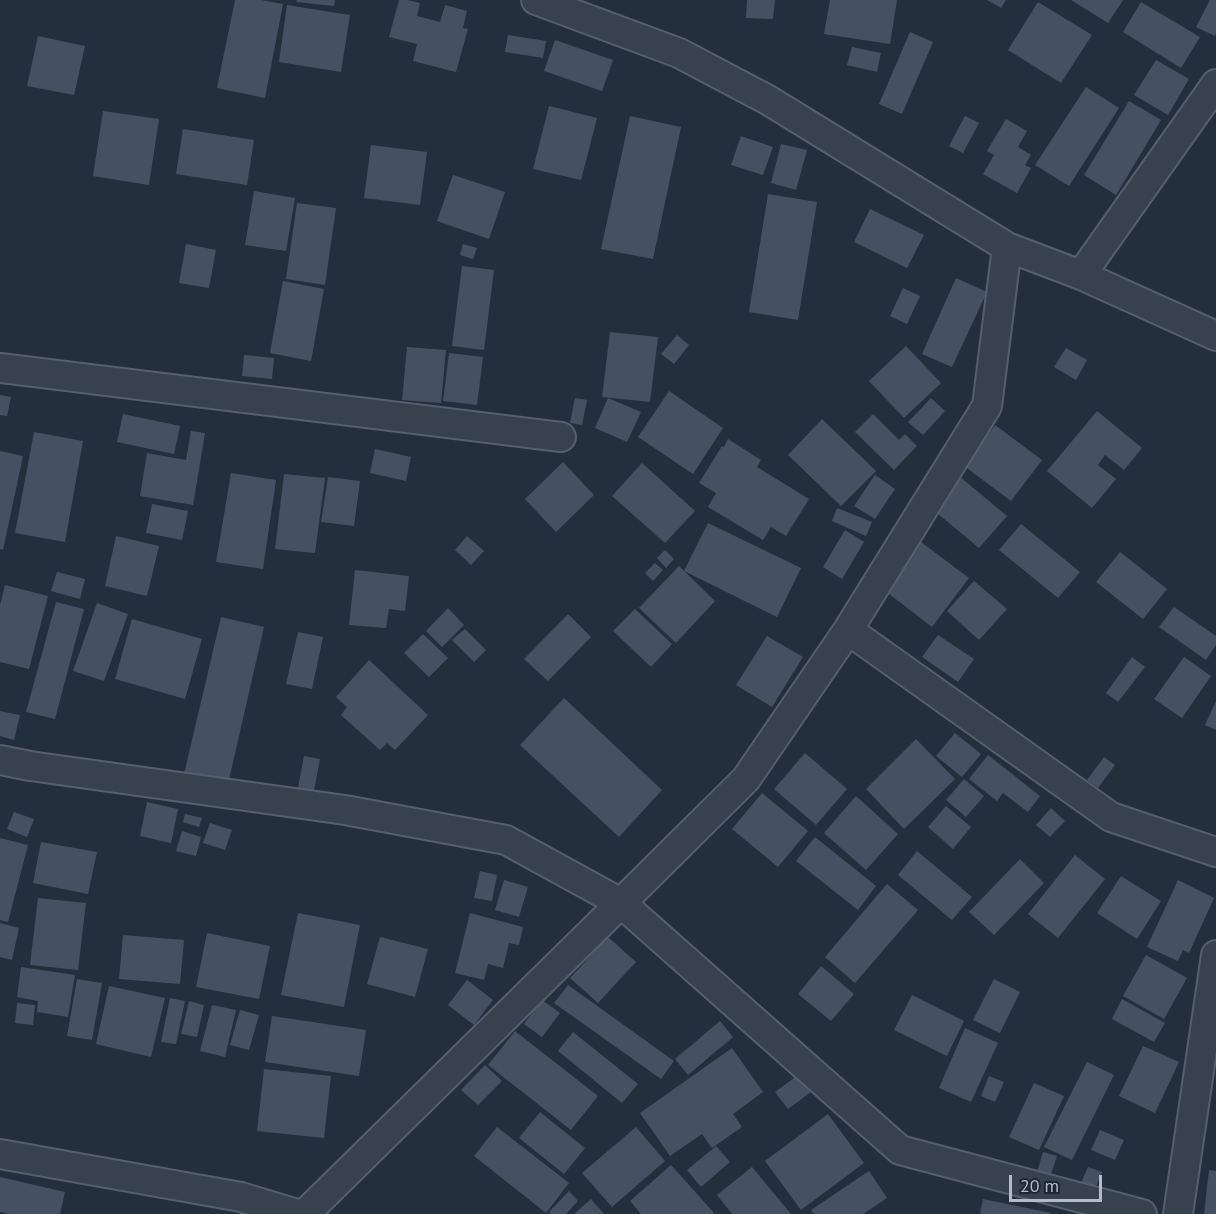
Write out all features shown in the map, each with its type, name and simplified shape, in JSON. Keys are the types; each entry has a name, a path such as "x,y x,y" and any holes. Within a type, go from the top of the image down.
{"street":[{"path":"536,0 680,53 768,100 1007,247 1082,275 1216,336"},
{"path":"1082,275 1216,84"},
{"path":"305,1214 746,778 848,630 987,406 1007,247"},
{"path":"0,368 561,437"},
{"path":"848,630 1111,817 1216,852"},
{"path":"0,760 345,810 506,840 621,903 900,1150 1142,1214"},
{"path":"1178,1214 1216,955"},
{"path":"0,1154 242,1197 297,1214"}],"building":[{"path":"235,0 261,0 283,4 265,98 217,88"},
{"path":"297,0 335,0 334,6 296,2"},
{"path":"399,0 420,3 417,16 440,22 445,5 467,11 463,28 468,29 456,72 413,61 417,44 389,37"},
{"path":"747,0 775,0 773,19 746,18"},
{"path":"830,0 897,0 890,44 824,34"},
{"path":"987,0 1006,0 1001,8"},
{"path":"1071,0 1123,0 1108,23"},
{"path":"1210,0 1216,0 1215,36 1196,27"},
{"path":"1038,2 1092,35 1061,83 1008,50"},
{"path":"1141,2 1200,37 1181,68 1123,32"},
{"path":"287,5 350,15 341,72 279,62"},
{"path":"910,32 933,42 902,114 879,104"},
{"path":"508,35 546,41 543,58 505,52"},
{"path":"38,36 85,46 74,95 27,86"},
{"path":"555,40 613,60 602,91 544,71"},
{"path":"852,47 881,53 877,72 847,65"},
{"path":"1156,60 1189,79 1168,115 1134,95"},
{"path":"1086,87 1119,108 1069,186 1035,165"},
{"path":"1129,101 1161,120 1116,195 1084,175"},
{"path":"549,106 597,118 581,180 533,169"},
{"path":"103,111 159,119 149,185 93,176"},
{"path":"630,116 681,127 653,259 601,249"},
{"path":"965,116 979,123 963,153 949,146"},
{"path":"1006,119 1027,131 1018,147 1031,155 1025,165 1031,168 1017,193 983,174 994,155 987,151"},
{"path":"183,129 254,140 247,185 176,174"},
{"path":"741,136 773,147 763,175 731,165"},
{"path":"781,144 807,150 796,190 771,183"},
{"path":"371,145 427,152 420,205 364,198"},
{"path":"453,175 505,192 489,239 437,221"},
{"path":"254,191 295,198 286,251 245,245"},
{"path":"768,194 817,202 798,320 749,312"},
{"path":"297,203 336,208 325,285 286,279"},
{"path":"870,209 924,235 907,268 854,242"},
{"path":"186,244 216,250 209,288 179,283"},
{"path":"463,244 477,248 473,259 460,255"},
{"path":"462,266 494,270 484,350 452,346"},
{"path":"956,278 987,292 952,367 922,354"},
{"path":"283,281 324,289 311,361 270,353"},
{"path":"903,288 920,296 907,324 890,316"},
{"path":"610,332 658,337 650,402 602,397"},
{"path":"677,335 689,345 674,364 661,354"},
{"path":"906,346 941,383 904,418 869,381"},
{"path":"407,347 446,350 441,403 402,400"},
{"path":"1066,348 1087,360 1076,380 1054,367"},
{"path":"449,353 483,357 477,405 443,401"},
{"path":"244,355 274,358 272,379 242,376"},
{"path":"669,391 723,428 693,474 638,437"},
{"path":"0,395 11,397 7,416 0,415"},
{"path":"575,398 587,400 582,425 570,423"},
{"path":"608,398 641,412 627,442 595,428"},
{"path":"931,398 945,411 923,435 908,422"},
{"path":"1097,411 1142,448 1124,470 1105,455 1098,465 1116,479 1092,508 1047,471"},
{"path":"123,414 180,426 174,454 117,442"},
{"path":"873,414 899,440 905,434 917,446 894,470 855,432"},
{"path":"822,419 876,471 841,506 788,455"},
{"path":"995,425 1042,460 1011,501 964,466"},
{"path":"191,431 205,433 193,505 140,496 147,453 186,460"},
{"path":"34,432 83,441 65,542 15,533"},
{"path":"728,439 761,460 757,467 809,499 786,536 771,527 763,540 708,507 716,493 699,483"},
{"path":"375,449 411,457 406,481 370,473"},
{"path":"0,451 23,456 3,550 0,549"},
{"path":"563,462 594,495 556,532 525,499"},
{"path":"642,463 695,511 665,543 612,496"},
{"path":"231,473 276,480 263,569 216,562"},
{"path":"284,474 325,478 315,553 275,549"},
{"path":"875,475 895,489 875,519 854,506"},
{"path":"959,476 1007,516 979,548 931,508"},
{"path":"328,477 360,481 354,526 321,522"},
{"path":"152,504 188,511 182,540 146,533"},
{"path":"837,508 872,522 866,536 832,521"},
{"path":"708,523 801,568 777,617 684,571"},
{"path":"1021,524 1080,572 1058,598 999,550"},
{"path":"845,530 864,542 842,579 823,567"},
{"path":"116,536 159,546 147,596 105,586"},
{"path":"467,536 484,551 471,565 455,550"},
{"path":"921,542 969,578 932,627 884,590"},
{"path":"665,550 674,559 666,568 657,558"},
{"path":"1120,552 1167,589 1143,619 1096,582"},
{"path":"655,563 663,570 653,581 645,573"},
{"path":"679,566 715,601 676,643 639,608"},
{"path":"355,570 409,576 405,611 389,609 386,628 349,625"},
{"path":"57,572 85,579 80,599 51,591"},
{"path":"974,581 1007,609 979,640 947,611"},
{"path":"5,585 48,596 29,669 0,662 0,605"},
{"path":"56,602 84,609 55,719 26,712"},
{"path":"97,603 128,614 104,681 73,671"},
{"path":"1174,607 1216,636 1216,645 1206,660 1159,627"},
{"path":"448,608 464,625 442,647 426,631"},
{"path":"635,609 672,644 651,667 613,631"},
{"path":"568,614 591,637 548,681 524,659"},
{"path":"221,617 264,627 228,784 184,774"},
{"path":"132,619 202,639 185,699 115,679"},
{"path":"465,629 486,650 474,662 452,640"},
{"path":"298,632 323,637 312,689 286,684"},
{"path":"423,634 448,658 429,677 404,653"},
{"path":"938,635 974,659 958,682 922,657"},
{"path":"767,636 803,657 772,707 736,685"},
{"path":"1132,657 1145,667 1118,702 1106,693"},
{"path":"1184,657 1211,676 1182,718 1154,699"},
{"path":"369,660 428,715 395,750 387,743 380,750 341,715 347,707 336,697"},
{"path":"564,698 662,790 619,837 520,745"},
{"path":"1216,701 1216,730 1205,725"},
{"path":"0,711 20,715 14,740 0,736"},
{"path":"955,733 981,754 962,777 936,756"},
{"path":"916,739 955,779 904,829 866,789"},
{"path":"805,753 847,789 816,825 774,789"},
{"path":"988,755 1040,796 1028,812 1003,793 997,801 969,779"},
{"path":"304,756 320,759 313,796 297,793"},
{"path":"1104,757 1115,765 1098,788 1087,780"},
{"path":"964,779 984,796 966,817 946,800"},
{"path":"762,793 808,831 778,867 732,829"},
{"path":"856,796 898,834 866,870 824,833"},
{"path":"147,802 178,809 171,843 140,836"},
{"path":"946,806 971,827 953,849 928,827"},
{"path":"1051,808 1065,821 1050,837 1036,825"},
{"path":"14,812 34,819 27,837 7,829"},
{"path":"185,814 202,818 199,827 183,822"},
{"path":"210,823 232,830 225,850 203,843"},
{"path":"182,831 201,837 196,856 176,851"},
{"path":"815,837 876,886 858,910 796,861"},
{"path":"0,838 28,845 8,922 0,920"},
{"path":"41,842 97,852 88,894 33,883"},
{"path":"917,851 972,897 952,920 898,875"},
{"path":"1075,855 1105,879 1058,938 1028,914"},
{"path":"1020,859 1044,883 994,935 969,912"},
{"path":"480,871 497,875 492,901 474,898"},
{"path":"1121,876 1161,901 1137,939 1097,913"},
{"path":"504,880 528,887 519,917 495,910"},
{"path":"1178,880 1214,898 1189,953 1183,950 1178,961 1147,947"},
{"path":"887,884 918,910 855,983 825,957"},
{"path":"38,898 86,903 78,970 30,965"},
{"path":"298,913 360,925 344,1007 281,995"},
{"path":"470,913 523,927 519,945 509,943 503,968 488,964 484,980 455,973"},
{"path":"0,923 19,928 12,960 0,957"},
{"path":"207,933 270,946 259,999 196,987"},
{"path":"123,935 184,940 180,984 119,979"},
{"path":"380,937 428,949 415,997 367,984"},
{"path":"608,937 636,962 598,1003 570,978"},
{"path":"1146,955 1187,978 1164,1019 1123,996"},
{"path":"821,966 854,994 831,1021 798,994"},
{"path":"21,967 75,975 68,1017 37,1012 38,1001 17,997"},
{"path":"77,979 102,983 92,1040 67,1036"},
{"path":"994,979 1020,992 1000,1033 973,1020"},
{"path":"467,980 493,1000 474,1025 448,1005"},
{"path":"568,985 674,1061 661,1079 554,1003"},
{"path":"109,986 165,998 151,1057 96,1044"},
{"path":"912,995 964,1021 947,1056 894,1030"},
{"path":"170,998 185,1001 176,1044 161,1042"},
{"path":"1122,999 1165,1023 1154,1042 1112,1019"},
{"path":"542,1000 560,1013 542,1037 524,1024"},
{"path":"189,1001 204,1005 197,1037 181,1034"},
{"path":"17,1003 35,1005 33,1025 15,1023"},
{"path":"212,1005 236,1010 225,1057 200,1051"},
{"path":"240,1010 259,1015 249,1050 230,1045"},
{"path":"272,1016 366,1030 359,1076 265,1062"},
{"path":"720,1021 733,1037 688,1075 675,1059"},
{"path":"965,1028 998,1043 971,1102 939,1088"},
{"path":"515,1031 598,1096 571,1130 488,1065"},
{"path":"573,1032 638,1084 622,1103 558,1051"},
{"path":"1143,1046 1179,1062 1155,1113 1119,1096"},
{"path":"732,1048 763,1092 733,1114 742,1127 712,1148 702,1134 670,1156 640,1113"},
{"path":"1087,1062 1114,1075 1072,1160 1044,1147"},
{"path":"485,1065 502,1081 478,1105 461,1090"},
{"path":"264,1069 331,1076 324,1138 257,1131"},
{"path":"798,1075 811,1092 788,1109 775,1092"},
{"path":"989,1076 1004,1082 995,1102 981,1096"},
{"path":"1034,1083 1064,1096 1039,1150 1009,1137"},
{"path":"540,1112 585,1148 564,1174 519,1138"},
{"path":"828,1114 864,1163 801,1210 765,1161"},
{"path":"497,1127 569,1183 546,1213 474,1156"},
{"path":"636,1127 665,1161 612,1207 582,1173"},
{"path":"1100,1130 1124,1140 1115,1160 1091,1150"},
{"path":"716,1146 730,1162 701,1187 687,1170"},
{"path":"1043,1152 1057,1156 1050,1177 1037,1172"},
{"path":"671,1165 715,1214 641,1214 630,1201"},
{"path":"752,1167 791,1214 732,1214 717,1195"},
{"path":"1088,1167 1102,1172 1095,1189 1081,1183"},
{"path":"1209,1170 1216,1171 1216,1214 1204,1214"},
{"path":"869,1171 887,1198 863,1214 814,1214 811,1210"},
{"path":"0,1177 65,1192 60,1214 0,1212"},
{"path":"569,1191 578,1201 566,1214 551,1214 549,1212"},
{"path":"591,1199 604,1214 574,1214"},
{"path":"983,1199 1051,1213 1051,1214 980,1214"}]}
